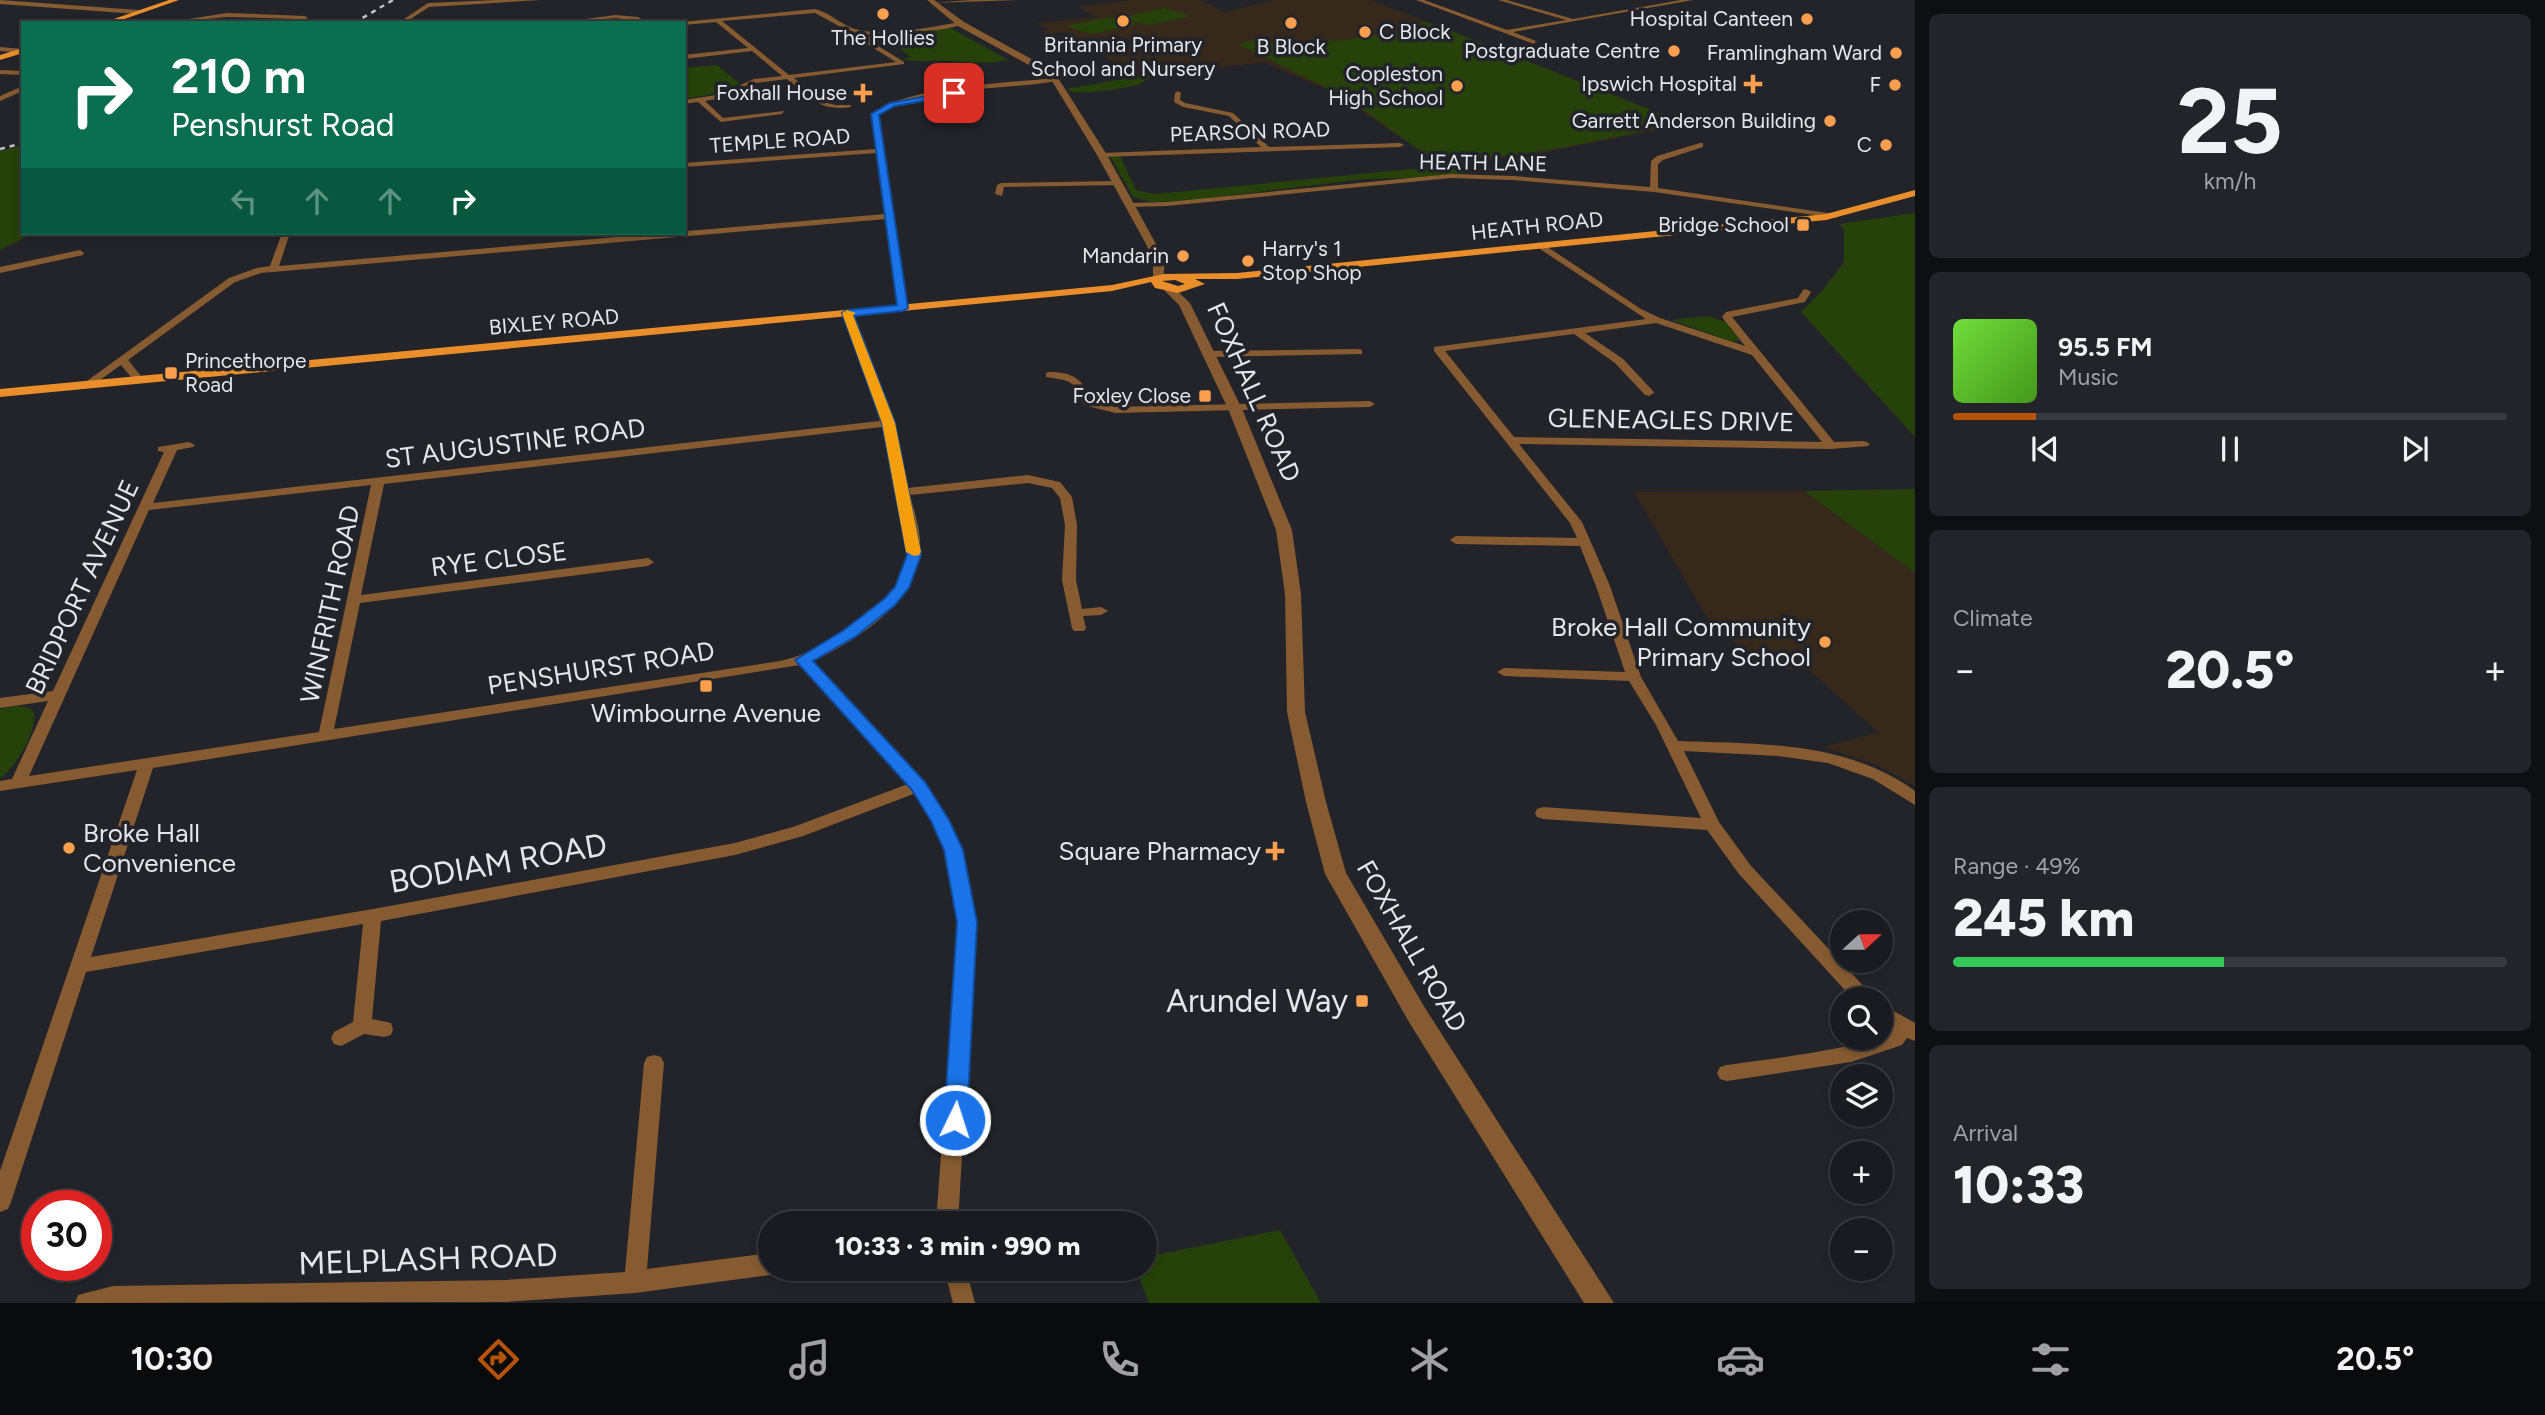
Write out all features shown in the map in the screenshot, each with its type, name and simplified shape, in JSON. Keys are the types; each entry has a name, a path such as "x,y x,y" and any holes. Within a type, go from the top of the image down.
{"main road":[{"path":"110,21 176,0"},
{"path":"0,58 19,50"},
{"name":"HEATH ROAD","path":"1838,215 1915,193"},
{"name":"HEATH ROAD","path":"1162,284 1180,276 1237,276 1859,214 1915,203"},
{"path":"1180,276 1191,282 1189,287"},
{"name":"HEATH ROAD","path":"1162,284 1189,287 1237,276"},
{"name":"BIXLEY ROAD","path":"0,393 1162,284"}],"street":[{"path":"48,5 65,0"},
{"path":"407,19 428,5 537,0"},
{"path":"932,2 1016,0"},
{"path":"1419,0 1534,42"},
{"path":"1501,0 1574,20"},
{"path":"1506,32 1690,0"},
{"path":"0,2 138,12"},
{"path":"932,2 961,24 1041,68 1055,80 1102,155 1159,260 1162,284"},
{"path":"0,10 22,4"},
{"path":"686,23 820,12 851,30 881,33 961,24"},
{"path":"706,13 818,101 833,109 849,106"},
{"path":"181,21 227,15 305,18 300,21"},
{"path":"570,19 627,16 643,21"},
{"path":"686,102 729,94 747,83 902,63 869,43 869,39 881,33"},
{"path":"686,57 755,49"},
{"path":"0,50 19,50"},
{"path":"0,72 21,72"},
{"path":"903,308 874,117 885,106 959,92 1055,80"},
{"path":"0,99 21,89"},
{"path":"1178,93 1176,101 1183,105 1231,114 1266,148"},
{"path":"0,99 21,100"},
{"path":"700,100 721,120 782,112"},
{"name":"PEARSON ROAD","path":"1102,155 1400,145"},
{"path":"1654,190 1654,163 1660,158 1700,145"},
{"name":"TEMPLE ROAD","path":"686,165 879,151"},
{"name":"HEATH LANE","path":"1129,205 1167,204 1451,176 1513,178 1654,190 1785,210 1838,215"},
{"path":"999,194 1001,185 1116,183"},
{"path":"1785,210 1798,220"},
{"path":"686,233 889,216"},
{"path":"274,268 285,235"},
{"path":"85,386 232,280 250,272 664,235"},
{"path":"1540,245 1638,311 1657,320 1754,352"},
{"path":"0,270 80,253"},
{"path":"1159,260 1180,276"},
{"name":"FOXHALL ROAD","path":"1162,284 1184,303 1234,407 1284,530 1293,594 1296,712 1316,802 1336,874 1417,1015 1600,1303"},
{"name":"FOXHALL ROAD","path":"1184,303 1189,287"},
{"name":"GLENEAGLES DRIVE","path":"1806,292 1802,300 1729,314 1727,317 1831,446"},
{"name":"PENSHURST ROAD","path":"0,786 740,672 803,660 828,647 872,618 902,588 914,555 888,423 847,313"},
{"path":"1657,320 1437,349 1576,522 1634,677 1674,746 1712,825 1745,870 1853,987"},
{"path":"1576,331 1619,361 1649,393"},
{"path":"1207,354 1358,352"},
{"path":"122,360 140,381"},
{"path":"1050,375 1072,376 1078,381 1088,403 1101,408 1143,410 1370,404"},
{"name":"ST AUGUSTINE ROAD","path":"146,507 888,423"},
{"name":"GLENEAGLES DRIVE","path":"1510,440 1831,446 1864,444"},
{"name":"BRIDPORT AVENUE","path":"19,783 146,507 167,448 189,445"},
{"path":"903,492 1028,479 1056,485 1066,497 1071,525 1069,580 1079,628"},
{"name":"WINFRITH ROAD","path":"326,734 378,482"},
{"path":"1456,540 1585,542"},
{"path":"1476,541 1483,554"},
{"name":"RYE CLOSE","path":"355,600 648,562"},
{"path":"1076,613 1101,611"},
{"path":"803,660 919,786 940,820 954,850 967,922 948,1211"},
{"path":"1504,672 1634,677"},
{"path":"0,703 60,695"},
{"path":"1674,746 1800,751 1843,761 1882,776 1915,799"},
{"path":"0,1202 147,763"},
{"name":"BODIAM ROAD","path":"79,966 373,916 735,849 797,832 919,786"},
{"path":"1543,813 1712,825"},
{"path":"362,1026 373,916"},
{"path":"1727,1073 1851,1054 1895,1039 1910,1029 1893,1019"},
{"path":"341,1038 362,1026 384,1029"},
{"path":"635,1282 654,1063"},
{"name":"MELPLASH ROAD","path":"86,1303 113,1297 506,1292 635,1282 758,1266"},
{"path":"958,1281 964,1303"}],"shaded area":[{"name":"Copleston High School","path":"1131,0 1200,0 1224,12 1274,0 1371,0 1687,124 1546,152 1460,163 1430,158 1339,95 1264,62 1144,77 1098,53 1140,45 1119,36 1086,43 1067,32 1047,34 1042,31 1049,29 1037,23 1097,17 1078,7"},
{"name":"Broke Hall Community Primary School","path":"1804,491 1915,573 1915,786 1877,765 1824,747 1878,732 1809,670 1763,668 1706,616 1634,492"}],"green space":[{"path":"1164,8 1191,16 1148,25 1121,18"},
{"path":"1110,17 1137,24 1092,34 1065,26"},
{"name":"Copleston High School","path":"1427,22 1684,123 1560,148 1483,159 1461,160 1426,155 1347,98 1238,44 1252,41 1299,44 1320,40 1335,41 1418,30 1407,25"},
{"path":"947,27 1008,60 985,63 902,59 911,57 884,37"},
{"path":"717,65 739,83 726,92 686,99 686,68"},
{"path":"1192,67 1203,71 1149,78 1138,85 1111,90 1076,93 1066,89"},
{"path":"21,146 21,235 37,235 28,236 0,250 0,151"},
{"path":"1110,156 1120,156 1136,190 1155,194 1459,166 1469,173 1419,178 1364,179 1193,200 1152,202 1133,197"},
{"path":"1915,213 1915,437 1801,312 1823,290 1844,262 1844,229 1839,224"},
{"path":"1707,316 1726,322 1740,340 1733,342 1671,320"},
{"path":"1915,489 1915,573 1804,491"},
{"path":"27,707 34,712 32,729 19,758 0,778 0,709"},
{"path":"1280,1230 1321,1303 1149,1303 1141,1281 1157,1281 1157,1255"}],"railway":[{"path":"357,21 393,0"},
{"path":"0,149 21,144"}],"slow traffic":[{"path":"851,313 847,313 888,423 914,552"}],"place":[{"name":"The Hollies","path":"883,14"},
{"name":"Hospital Canteen","path":"1807,19"},
{"name":"Britannia Primary School and Nursery","path":"1123,21"},
{"name":"B Block","path":"1291,23"},
{"name":"C Block","path":"1365,32"},
{"name":"Postgraduate Centre","path":"1674,51"},
{"name":"Framlingham Ward","path":"1896,53"},
{"name":"Ipswich Hospital","path":"1753,84"},
{"name":"F","path":"1895,85"},
{"name":"Copleston High School","path":"1457,86"},
{"name":"Foxhall House","path":"863,93"},
{"name":"Garrett Anderson Building","path":"1830,121"},
{"name":"C","path":"1886,145"},
{"name":"Bridge School","path":"1803,225"},
{"name":"Mandarin","path":"1183,256"},
{"name":"Harry's 1 Stop Shop","path":"1248,261"},
{"name":"Princethorpe Road","path":"171,373"},
{"name":"Foxley Close","path":"1205,396"},
{"name":"Broke Hall Community Primary School","path":"1825,642"},
{"name":"Wimbourne Avenue","path":"706,686"},
{"name":"Broke Hall Convenience","path":"69,848"},
{"name":"Square Pharmacy","path":"1275,851"},
{"name":"Arundel Way","path":"1362,1001"}],"route":[{"path":"954,93 892,104 874,114 903,308 847,313 888,423 914,555 902,588 889,602 850,634 803,660 919,786 940,820 954,850 967,922 955,1120"}]}
